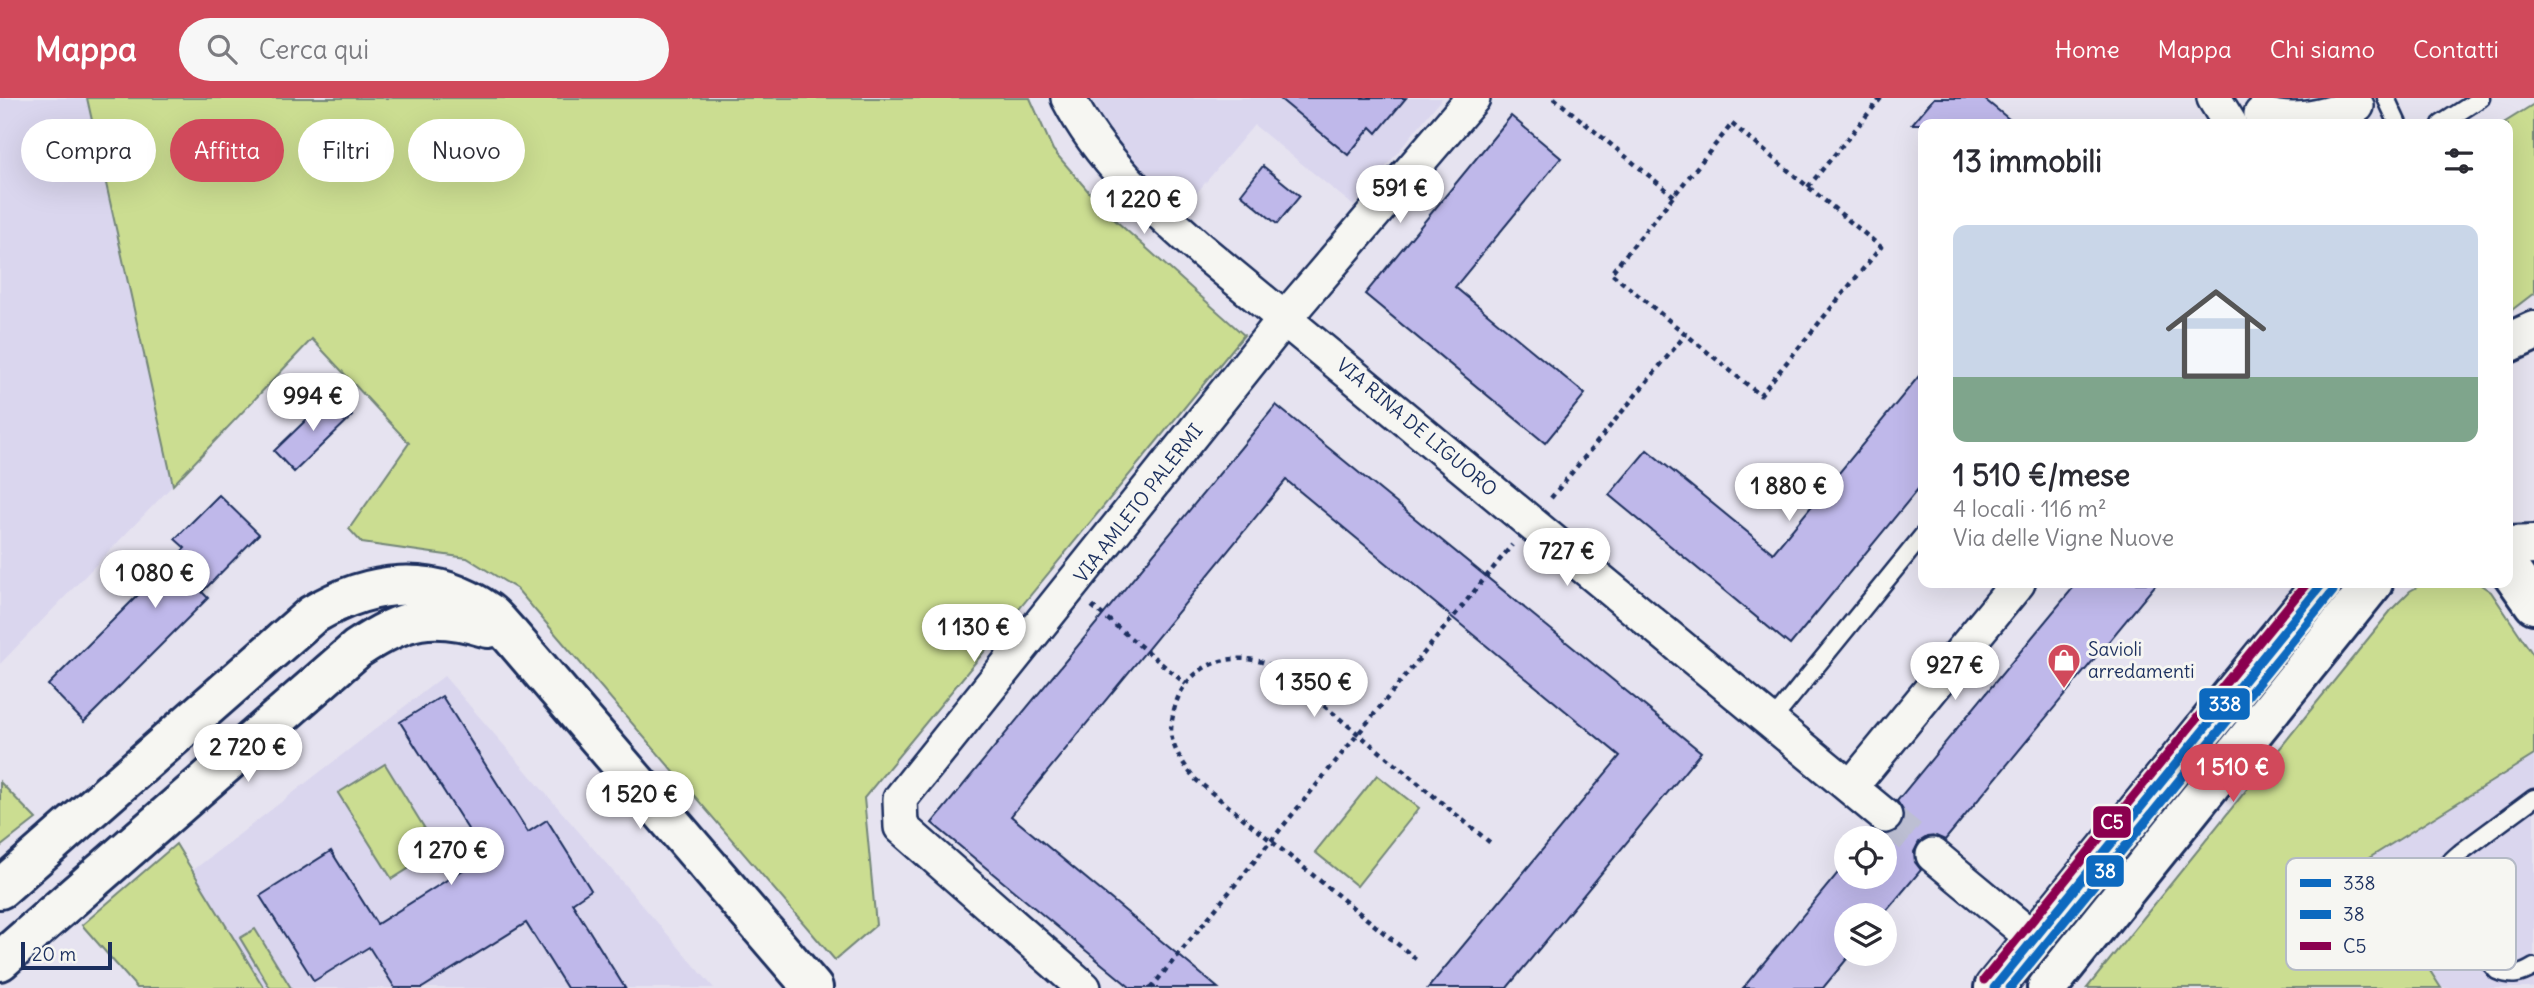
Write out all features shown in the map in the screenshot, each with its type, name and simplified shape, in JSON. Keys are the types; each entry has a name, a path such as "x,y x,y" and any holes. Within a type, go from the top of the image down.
{"main road":[{"path":"2513,341 2534,331"},
{"path":"2513,343 2534,344"},
{"path":"2513,545 2534,545"},
{"path":"2513,574 2534,604"},
{"path":"0,890 291,631 334,601 374,587 401,584 429,587 460,597 488,613 511,636 813,988"},
{"path":"1994,988 2319,588"},
{"path":"2047,988 2369,588"},
{"path":"0,961 357,649 383,632 409,621 435,618 482,626 511,636"}],"street":[{"name":"VIA RINA DE LIGUORO","path":"1068,98 1090,136 1113,167 1141,197 1201,250 1885,816"},
{"name":"VIA AMLETO PALERMI","path":"1084,988 901,827 900,799 1285,318 1473,98"},
{"path":"2214,98 2252,115 2288,119"},
{"path":"2305,119 2362,107"},
{"path":"1850,787 2014,588"},
{"path":"1933,855 2034,939"}],"lane":[{"path":"2449,119 2481,98"},
{"path":"2362,107 2387,119"},
{"path":"1771,722 1918,542"},
{"path":"2454,858 2534,798"},
{"path":"2496,970 2508,976 2523,974 2534,967"}],"path":[{"path":"1554,98 1674,196"},
{"path":"1808,187 1881,98"},
{"path":"1732,124 1808,187 1881,247 1760,395 1611,273 1732,124"},
{"path":"1151,988 1686,334"},
{"path":"1071,588 1186,684"},
{"path":"1416,959 1195,779 1181,760 1172,740 1171,720 1176,701 1186,684 1203,668 1222,661 1246,657 1268,662 1493,845"}],"shaded area":[{"path":"0,98 87,98 92,119 21,119 21,182 106,182 173,485 0,664"},
{"path":"1091,98 1442,98 1354,206 1254,125 1184,208 1135,162 1105,124"},
{"path":"444,676 714,988 264,988 192,871"},
{"path":"2534,755 2534,988 2441,988 2429,970 2516,970 2516,858 2369,858"}],"green space":[{"path":"87,98 1030,98 1053,150 1106,212 1244,335 864,798 876,925 835,960 517,589 467,558 362,543 349,529 409,443 312,339 173,485 106,182 156,182 156,119 92,119"},
{"path":"2534,104 2534,293 2513,309 2513,119 2510,119"},
{"path":"2415,588 2485,588 2491,592 2534,656 2534,755 2369,858 2286,858 2286,970 2429,970 2441,988 2087,988 2392,609"},
{"path":"385,764 438,850 392,879 338,793"},
{"path":"1377,775 1419,808 1357,886 1315,852"},
{"path":"0,782 36,819 0,847"},
{"path":"176,844 264,988 137,988 82,925"},
{"path":"255,929 291,988 270,988 240,938"}],"building":[{"path":"1279,98 1406,98 1377,133 1371,127 1348,155"},
{"path":"1934,98 1983,98 2009,119 1918,119 1918,124 1912,124"},
{"path":"1511,116 1561,158 1455,287 1585,394 1545,443 1365,294"},
{"path":"1263,166 1300,196 1277,224 1241,194"},
{"path":"1918,377 1918,489 1790,645 1609,495 1647,450 1773,553"},
{"path":"332,395 352,416 294,472 274,451"},
{"path":"1276,405 1701,752 1507,988 1428,988 1620,756 1286,480 1011,816 1218,988 1131,988 932,823"},
{"path":"219,495 259,534 202,592 208,598 84,722 48,685 185,548 175,539"},
{"path":"2073,588 2153,588 1945,840 1936,836 1919,842 1914,852 1915,862 1921,870 1893,903 1834,903 1834,966 1841,966 1823,988 1743,988 1834,878 1834,889 1897,889 1897,830 1904,819 1903,810 1897,801"},
{"path":"442,696 528,832 547,820 591,890 572,903 625,988 567,988 526,923 422,988 395,988 369,947 314,981 260,896 331,851 377,924 485,856 400,722"}],"tunnel":[{"path":"1885,816 1933,855"}],"transit line":[{"name":"C5","path":"1984,980 2303,588"},
{"name":"338","path":"1994,988 2319,588"},
{"name":"38","path":"2010,988 2333,591"}],"place":[{"name":"Savioli arredamenti","path":"2064,690"}]}
